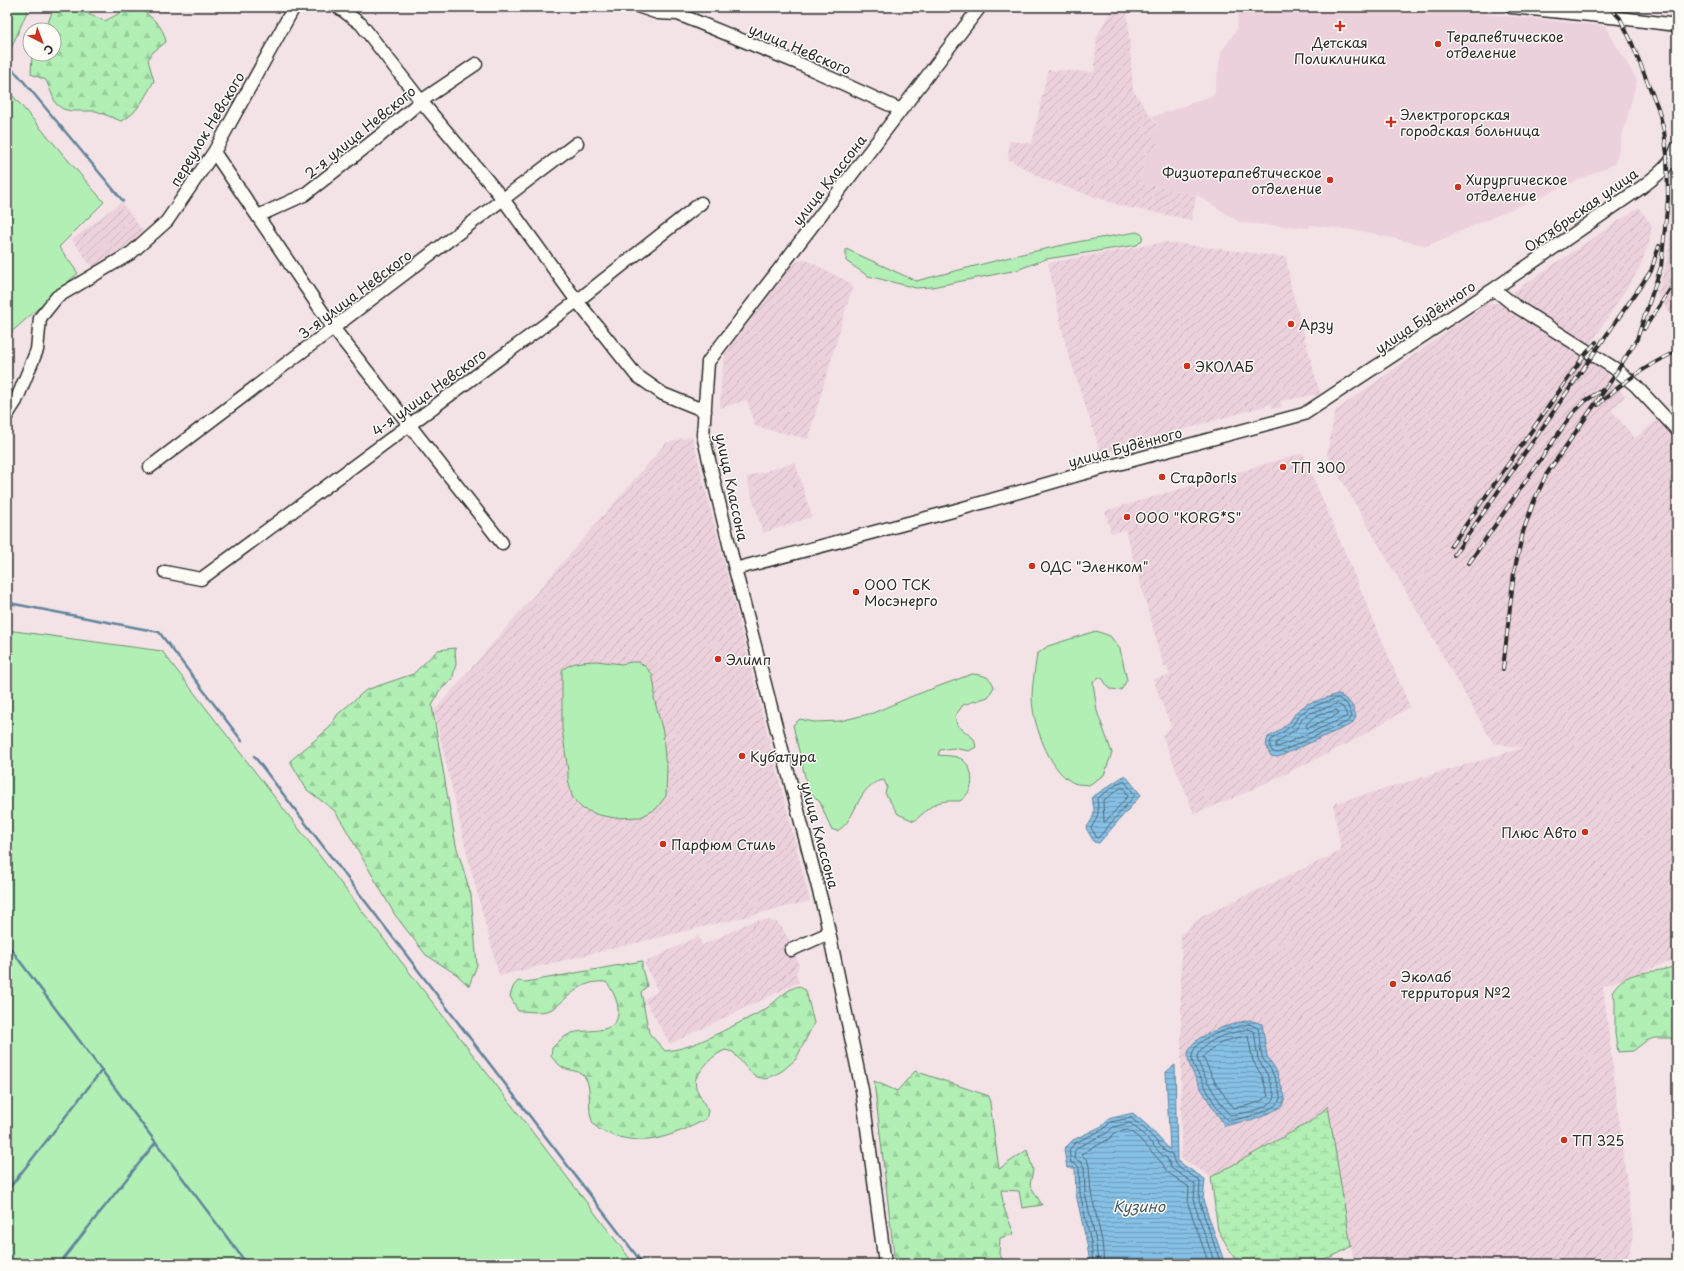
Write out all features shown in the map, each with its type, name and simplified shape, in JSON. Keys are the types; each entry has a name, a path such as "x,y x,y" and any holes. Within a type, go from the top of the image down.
{"street":[{"name":"переулок Невского","path":"7,415 16,401 37,350 40,318 57,297 131,253 167,221 214,152 294,7"},
{"path":"338,7 361,24 421,101 502,199 576,301 636,375 663,394 705,411"},
{"name":"улица Невского","path":"640,7 658,13 678,11 901,110"},
{"name":"улица Классона","path":"886,1264 862,1090 829,933 735,569 703,435 708,362 980,7"},
{"path":"1511,7 1677,25"},
{"name":"2-я улица Невского","path":"258,216 304,195 381,135 421,101 476,64"},
{"name":"3-я улица Невского","path":"150,467 334,329 577,143"},
{"name":"Октябрьская улица","path":"1494,289 1661,173 1676,152 1677,148"},
{"path":"214,152 334,329 502,543"},
{"name":"4-я улица Невского","path":"165,572 201,579 576,301 701,203"},
{"path":"1494,289 1514,305 1614,368 1635,385 1677,430"},
{"name":"улица Будённого","path":"735,569 953,511 1081,474 1304,414 1494,289"},
{"path":"790,950 829,933"}],"shaded area":[{"path":"1113,7 1127,7 1133,90 1158,127 1150,132 1161,148 1152,153 1146,151 1140,183 1197,195 1191,220 1122,206 1045,180 1008,159 1009,141 1032,143 1048,70 1094,72 1097,36"},
{"name":"Электрогорская городская больница","path":"1238,7 1418,7 1605,26 1637,80 1615,164 1427,246 1361,231 1310,225 1309,228 1241,223 1197,195 1140,183 1150,132 1158,127 1152,117 1214,95 1221,52 1237,29"},
{"path":"1677,187 1677,324 1657,294 1667,261"},
{"path":"121,202 144,232 94,270 72,240"},
{"path":"1639,207 1652,226 1649,243 1639,269 1592,342 1583,347 1507,296"},
{"path":"1165,242 1286,257 1291,287 1320,394 1281,401 1282,407 1273,409 1271,404 1101,454 1066,347 1048,263"},
{"path":"805,259 850,283 852,288 808,439 755,426 747,400 720,408 721,381 725,353 794,263"},
{"path":"1487,303 1501,303 1518,311 1607,373 1611,381 1625,396 1611,410 1635,438 1661,417 1677,434 1677,680 1674,685 1677,684 1677,959 1603,986 1633,1234 1627,1264 1354,1264 1328,1106 1310,1122 1211,1177 1181,1158 1181,934 1204,915 1341,851 1333,804 1522,748 1493,743 1327,455 1335,411"},
{"path":"692,436 810,901 499,976 469,862 434,711 666,443"},
{"path":"1303,453 1410,707 1353,741 1241,795 1194,814 1162,735 1171,727 1153,679 1169,675 1167,666 1164,667 1125,530 1111,533 1105,511"},
{"path":"795,462 812,517 763,533 746,477"},
{"path":"753,921 775,921 781,926 790,941 799,965 796,974 799,982 670,1044 644,999 658,991 644,963 698,936 703,945"}],"green space":[{"path":"7,7 29,7 22,22 7,58"},
{"path":"56,7 71,7 105,21 120,13 125,7 139,7 160,26 166,42 152,53 148,60 154,81 137,109 127,118 121,121 96,111 71,111 63,109 56,104 46,80 31,74 32,62 62,62 62,22 48,22 53,10"},
{"path":"7,89 104,202 59,247 78,273 7,336"},
{"path":"1137,232 1143,235 1142,240 1137,245 1046,259 1017,270 932,287 916,288 868,276 846,261 846,249 916,281 1022,254 1082,241"},
{"path":"7,630 162,651 634,1264 7,1264"},
{"path":"1096,631 1110,636 1120,649 1127,680 1121,690 1109,689 1103,679 1099,677 1093,682 1097,711 1112,753 1104,775 1089,785 1074,783 1066,778 1052,761 1041,740 1035,718 1032,696 1037,654 1048,646"},
{"path":"455,648 456,664 452,680 439,691 432,706 456,845 471,895 477,965 469,986 456,974 426,955 395,915 334,810 307,790 290,761 328,729 338,714 366,690 413,674 438,650"},
{"path":"596,661 622,664 639,662 652,674 655,690 654,698 663,732 667,767 666,796 656,809 641,817 615,818 599,815 583,809 572,796 568,779 562,729 562,670 574,663"},
{"path":"972,674 989,678 994,687 988,697 963,705 955,716 957,725 974,739 976,747 969,751 953,748 940,750 938,755 957,757 966,763 970,769 972,782 966,796 960,801 944,801 938,803 930,807 914,821 898,814 885,793 887,787 884,780 875,783 868,788 862,795 844,826 837,831 831,829 820,802 808,790 793,725 800,719 814,722 840,721 873,713 915,695"},
{"path":"642,961 642,969 647,986 641,992 649,1033 665,1051 682,1048 714,1036 762,1011 786,992 799,986 806,991 814,1023 796,1059 782,1071 766,1079 757,1077 750,1072 733,1052 725,1050 711,1059 704,1066 695,1080 696,1088 708,1111 706,1119 686,1129 655,1139 634,1140 608,1134 596,1126 592,1121 589,1088 584,1076 578,1072 562,1067 551,1056 552,1048 561,1039 569,1034 603,1029 613,1024 617,1019 618,1006 610,987 606,982 594,982 574,991 554,1008 548,1011 540,1012 518,1011 510,996 513,987 518,981 526,982"},
{"path":"1677,965 1677,1040 1671,1038 1654,1038 1646,1041 1633,1051 1618,1052 1615,1034 1615,999 1612,992 1625,978"},
{"path":"915,1071 989,1096 999,1169 1027,1150 1033,1170 1030,1185 1042,1205 1022,1208 1019,1191 1001,1190 1004,1208 1014,1234 1000,1238 999,1254 1006,1264 895,1264 874,1081 897,1091"},
{"path":"1328,1106 1351,1246 1326,1259 1298,1264 1242,1264 1236,1261 1218,1230 1211,1177 1310,1122"}],"water":[{"path":"1338,694 1348,701 1354,709 1356,717 1352,724 1278,757 1271,756 1267,747 1268,737 1276,733 1290,722 1296,712 1307,704"},
{"path":"1125,775 1141,795 1099,843 1094,842 1086,828 1094,814 1094,807 1091,798"},
{"path":"1249,1020 1262,1024 1267,1056 1276,1070 1285,1097 1282,1106 1268,1114 1251,1121 1225,1126 1197,1081 1192,1071 1188,1055 1190,1048 1196,1041 1204,1036 1223,1027"},
{"name":"Кузино","path":"1175,1065 1177,1161 1205,1179 1203,1200 1225,1264 1090,1264 1076,1194 1075,1168 1067,1168 1064,1149 1073,1140 1102,1126 1108,1119 1133,1113 1149,1127 1170,1150 1166,1072"}],"waterway":[{"path":"7,65 19,76 123,201"},
{"path":"7,604 9,603 159,632 242,741"},
{"path":"254,756 643,1264"},
{"path":"7,944 247,1264"},
{"path":"7,1191 102,1070"},
{"path":"59,1264 156,1142"}],"railway":[{"path":"1503,669 1514,572 1523,532 1534,501 1546,475 1611,381 1637,339 1661,267 1668,199 1667,155 1664,131 1658,108 1631,41 1620,18 1609,7"},
{"path":"1454,555 1651,271 1659,246"},
{"path":"1644,329 1677,279"},
{"path":"1451,546 1583,357 1596,342"},
{"path":"1598,405 1635,375 1677,351"},
{"path":"1469,563 1572,414 1585,401 1602,390"}],"place":[{"name":"Детская Поликлиника","path":"1340,26"},
{"name":"Терапевтическое отделение","path":"1438,44"},
{"name":"Электрогорская городская больница","path":"1391,122"},
{"name":"Физиотерапевтическое отделение","path":"1330,180"},
{"name":"Хирургическое отделение","path":"1458,187"},
{"name":"Арзу","path":"1291,324"},
{"name":"ЭКОЛАБ","path":"1187,366"},
{"name":"ТП 300","path":"1283,467"},
{"name":"Стардог!s","path":"1162,477"},
{"name":"ООО \"KORG*S\"","path":"1127,517"},
{"name":"ОДС \"Эленком\"","path":"1032,566"},
{"name":"ООО ТСК Мосэнерго","path":"856,592"},
{"name":"Элимп","path":"718,659"},
{"name":"Кубатура","path":"742,756"},
{"name":"Плюс Авто","path":"1585,832"},
{"name":"Парфюм Стиль","path":"663,844"},
{"name":"Эколаб территория №2","path":"1393,984"},
{"name":"ТП 325","path":"1564,1140"}]}
